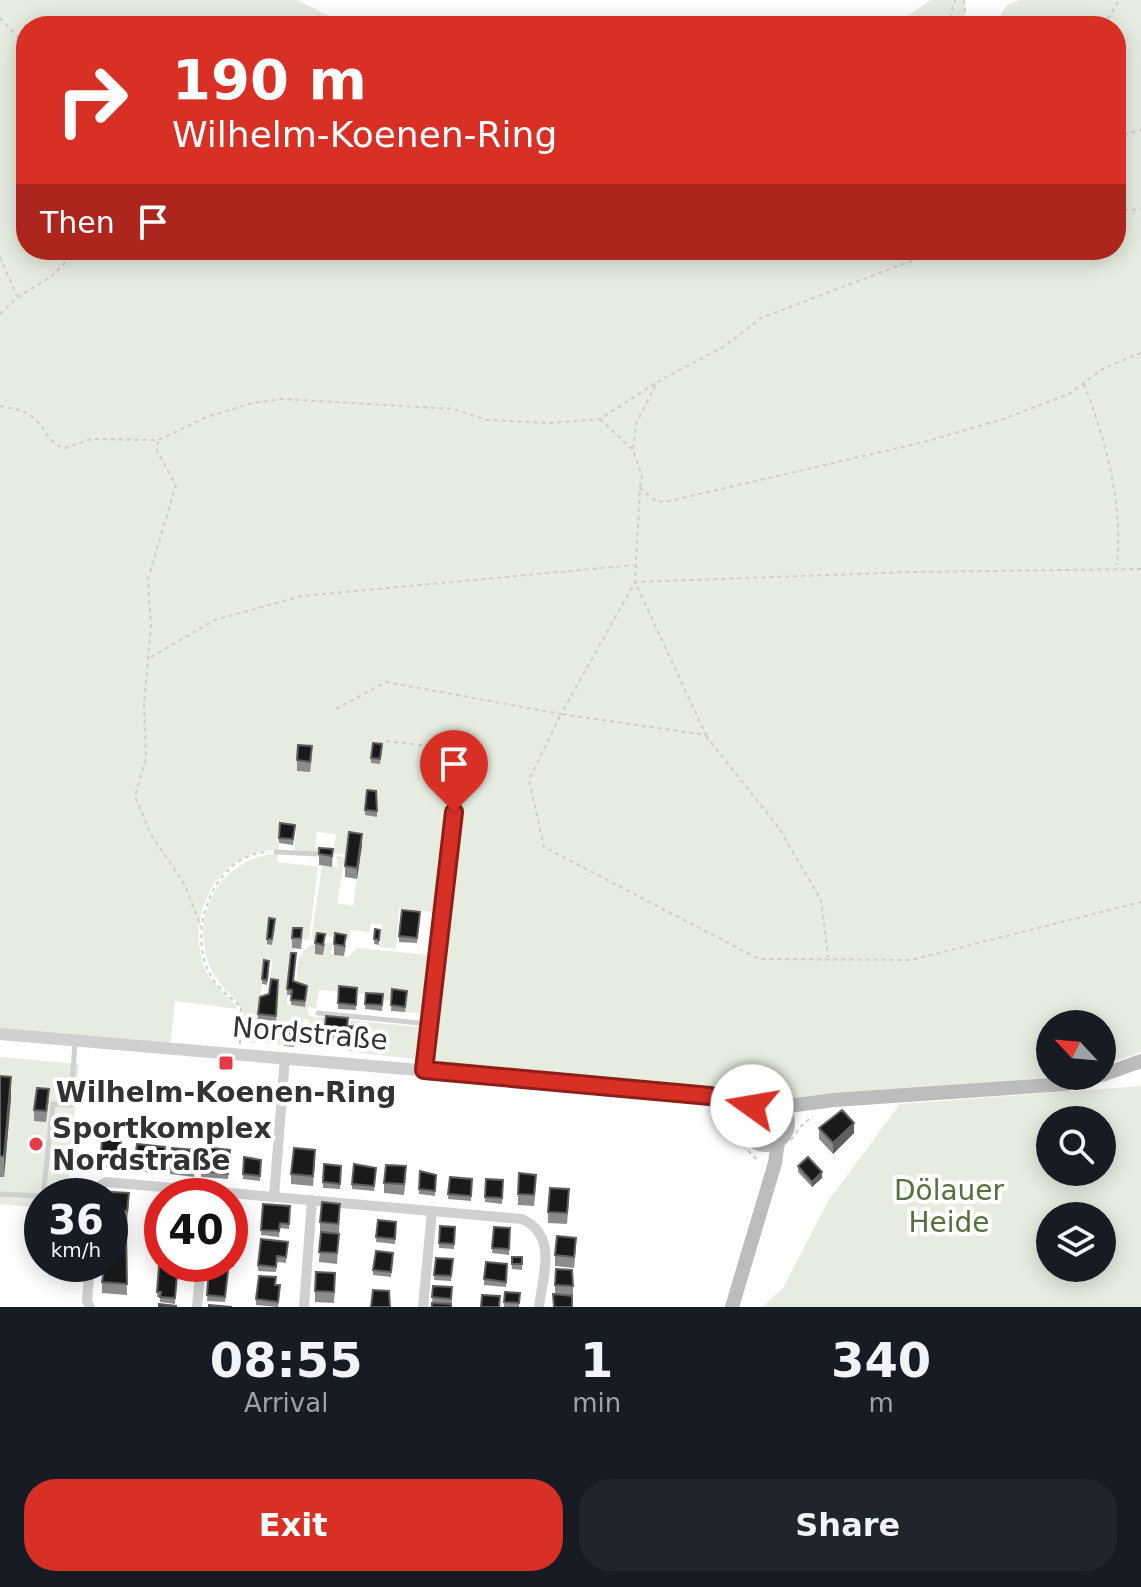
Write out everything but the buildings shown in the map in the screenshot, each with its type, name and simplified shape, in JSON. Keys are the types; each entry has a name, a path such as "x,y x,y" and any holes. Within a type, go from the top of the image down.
{"main road":[{"name":"Nordstraße","path":"1116,1070 1141,1061"},
{"name":"Nordstraße","path":"752,1106 767,1101 781,1107 834,1100 1036,1086"},
{"name":"Nordstraße","path":"732,1307 766,1194 778,1141 787,1123 813,1104"},
{"path":"752,1106 744,1120 750,1139 762,1145 778,1141"},
{"path":"781,1107 787,1123"},
{"path":"762,1145 766,1194"}],"street":[{"name":"Nordstraße","path":"0,1034 710,1096 752,1106"},
{"path":"274,1197 285,1058"},
{"path":"710,1096 744,1120"},
{"path":"248,1195 522,1219 537,1225 546,1241 539,1307"},
{"path":"304,1307 312,1200"},
{"path":"423,1307 432,1211"},
{"path":"89,1282 87,1301 90,1307"},
{"path":"197,1307 199,1282"}],"lane":[{"path":"424,1070 457,783"},
{"path":"276,852 319,854"},
{"path":"318,1013 430,1024"},
{"path":"45,1178 53,1104 71,1105 76,1040"},
{"path":"0,1194 24,1195"}],"path":[{"path":"0,18 16,35"},
{"path":"0,257 18,297"},
{"path":"0,314 18,297 52,276 67,260"},
{"path":"0,406 27,413 40,423 51,440 65,448 91,439 158,440 207,417 252,403 282,399 454,409 487,420 550,423 600,419 657,382 725,346 761,318 914,260"},
{"path":"640,488 656,501 665,502 928,441 1003,419 1069,394 1104,368 1141,353"},
{"path":"657,382 636,424 633,450 642,476 635,582 706,735 779,828 821,900 828,958"},
{"path":"1084,383 1097,419 1118,512 1117,566"},
{"path":"600,419 633,450"},
{"path":"158,440 157,451 176,485 148,579 150,658 144,703 146,757 136,803 150,833 185,885 201,927 204,956 211,977 241,1007 239,1053"},
{"path":"150,658 215,620 302,596 635,565"},
{"path":"635,582 1117,566 1141,569"},
{"path":"635,582 561,714 529,780 544,847 759,959 911,960 1141,902"},
{"path":"336,709 386,682 561,714 706,735"},
{"path":"386,741 455,749 457,783"},
{"path":"201,927 210,899 230,865 257,853 276,852"}],"green space":[{"path":"0,0 297,0 329,16 16,16 16,260 1126,260 1126,16 1000,16 1007,5 1019,0 1141,0 1141,1052 1116,1061 1116,1010 1036,1010 1036,1080 793,1103 424,1070 460,756 452,754 432,912 399,908 396,949 380,947 382,925 371,923 369,932 351,930 349,940 320,935 319,941 311,940 322,866 338,867 336,856 345,857 337,903 353,906 362,845 347,855 294,850 296,831 280,829 277,862 318,867 309,940 294,938 296,958 291,959 287,1005 305,1007 306,992 296,986 299,960 305,950 317,943 323,955 325,942 332,943 331,954 348,957 357,948 428,955 421,1013 405,1012 392,1001 364,997 364,994 319,990 316,1009 308,1007 307,1010 310,1016 325,1018 323,1039 316,1039 308,1031 309,1020 304,1019 302,1025 286,1023 285,1020 283,1045 256,1042 256,1036 255,1043 245,1042 246,1027 240,1006 220,984 208,962 204,924 216,890 227,876 257,857 276,854 276,850 256,853 238,861 223,873 203,907 199,947 204,966 238,1009 175,1001 170,1048 0,1030","holes":["317,832 336,834 334,849 315,848","265,961 272,962 270,983 279,985 275,1021 258,1018"]},
{"path":"931,0 964,0 965,16 907,16"},
{"path":"350,1020 419,1027 415,1059 359,1053 361,1037 349,1035"},
{"name":"Sportkomplex Nordstraße","path":"0,1057 79,1064 69,1178 24,1178 24,1206 0,1204"},
{"name":"Dölauer Heide","path":"1141,1086 1141,1307 762,1307 783,1288 828,1201 900,1104"}],"place":[{"name":"Wilhelm-Koenen-Ring","path":"226,1063"},
{"name":"Sportkomplex Nordstraße","path":"36,1144"}],"route":[{"path":"454,812 424,1070 710,1096 752,1106"}]}
